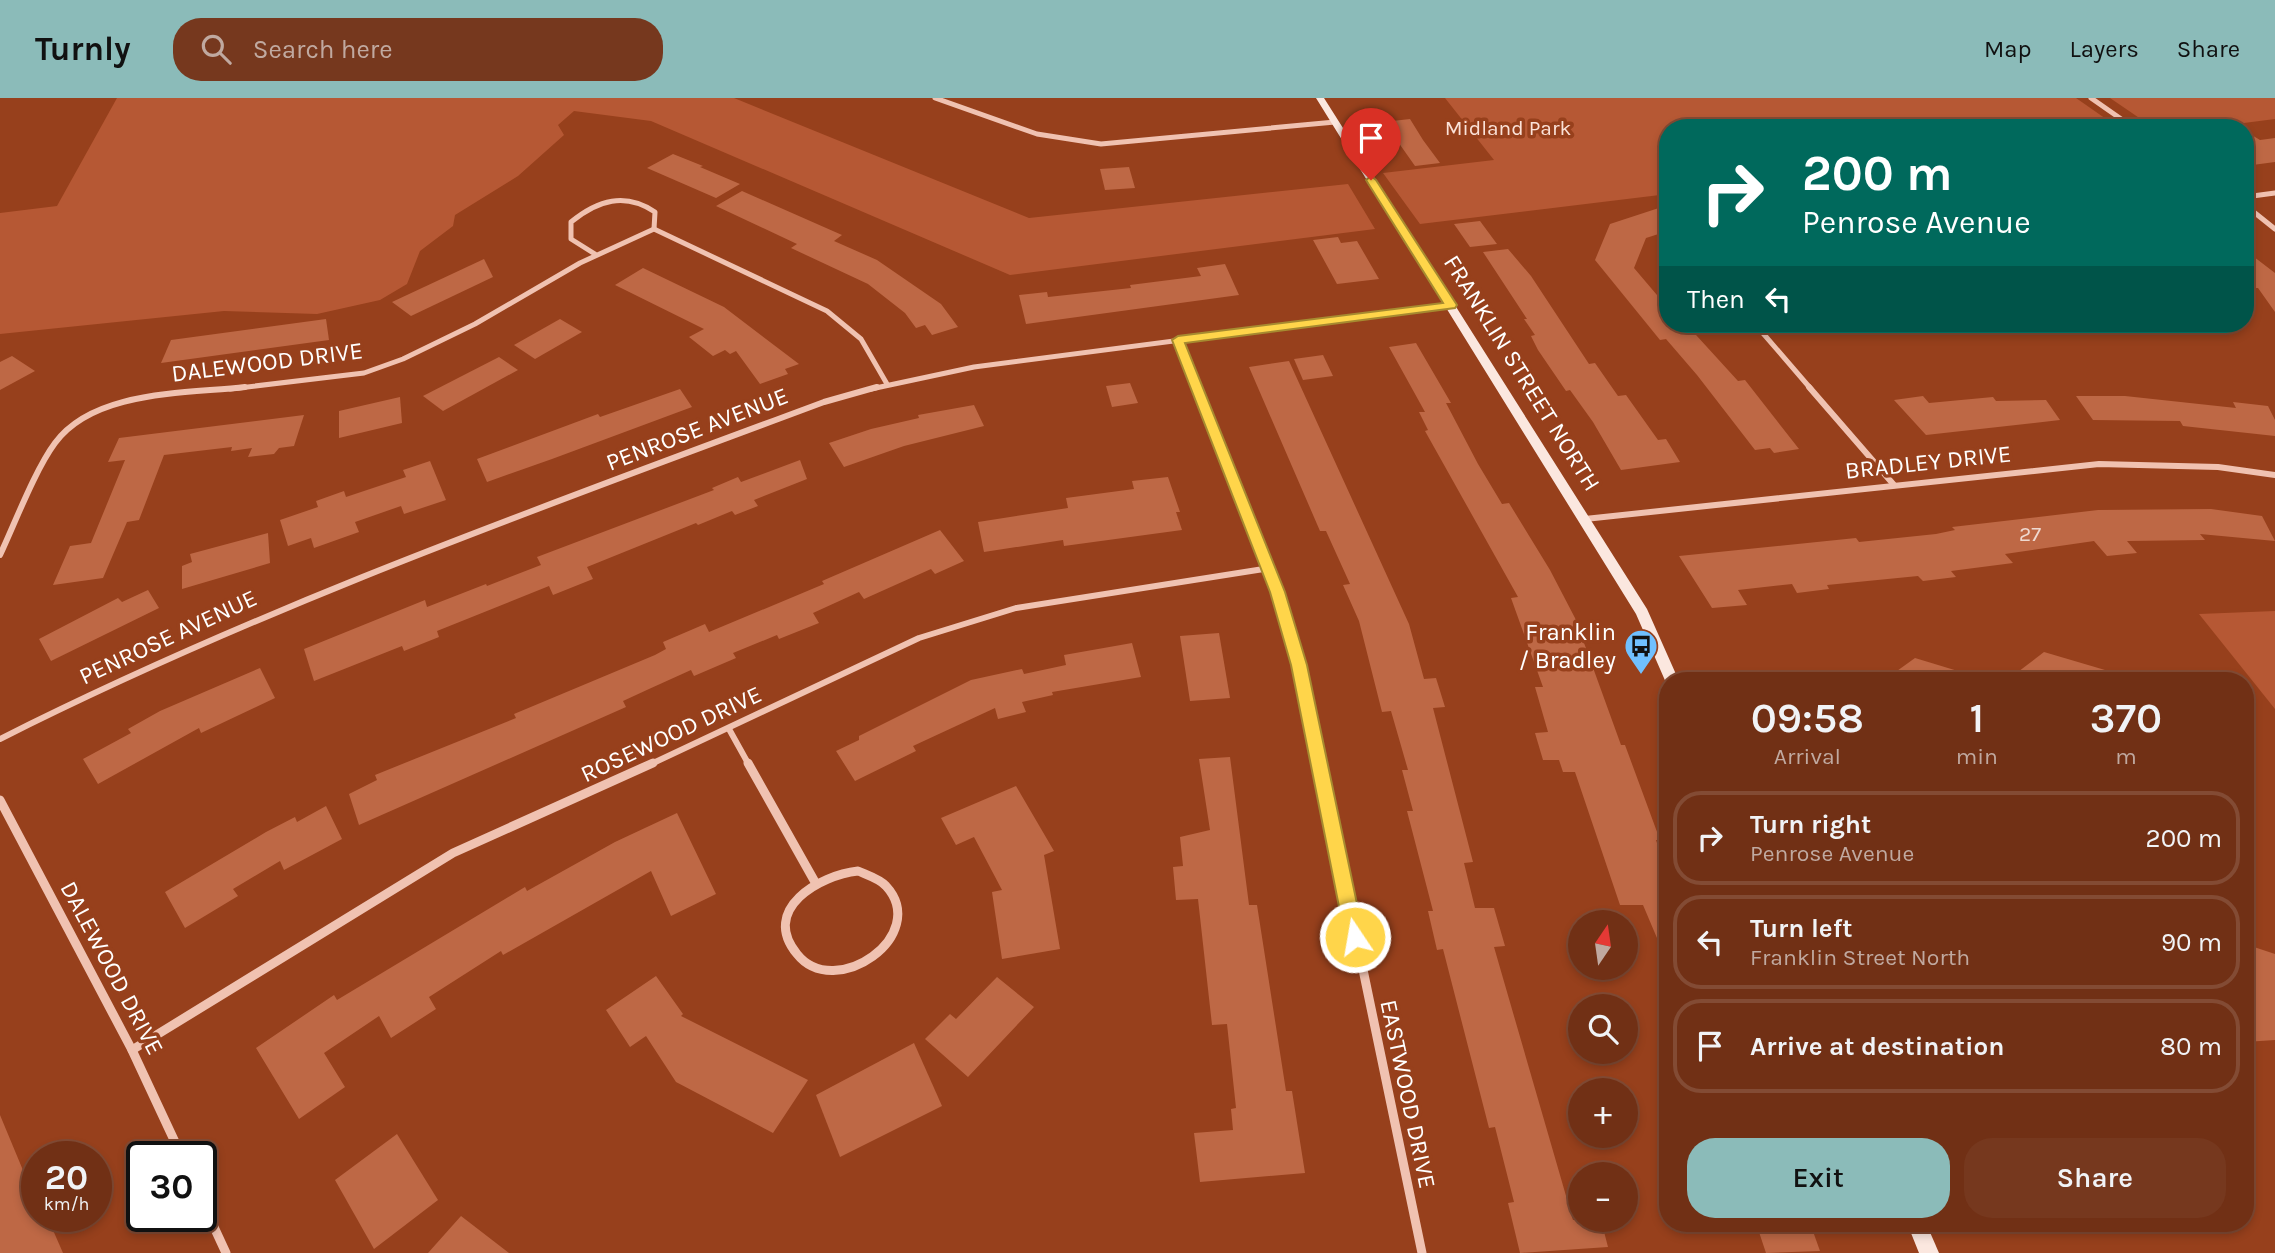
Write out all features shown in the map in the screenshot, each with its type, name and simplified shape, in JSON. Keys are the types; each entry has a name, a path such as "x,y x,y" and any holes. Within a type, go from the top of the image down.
{"street":[{"path":"934,98 1048,138 1075,143 1101,144 1335,122"},
{"name":"FRANKLIN STREET NORTH","path":"1320,98 1642,613 1668,672"},
{"path":"2091,98 2121,119"},
{"path":"2254,196 2275,193"},
{"path":"595,254 570,239 571,222 587,207 616,199 642,201 655,212 654,229 827,311 861,339 887,384"},
{"path":"2254,212 2275,229"},
{"name":"DALEWOOD DRIVE","path":"0,555 54,444 76,420 116,402 364,373 399,363 432,349 595,254 654,229"},
{"name":"PENROSE AVENUE","path":"0,740 170,655 271,610 824,402 887,384 974,367 1451,305"},
{"path":"1763,333 1894,485"},
{"name":"EASTWOOD DRIVE","path":"1178,340 1270,568 1299,665 1422,1253"},
{"name":"BRADLEY DRIVE","path":"1585,519 2099,464 2218,467 2275,475"},
{"name":"ROSEWOOD DRIVE","path":"132,1050 453,853 729,729 919,638 1016,608 1270,568"},
{"path":"729,729 815,882"},
{"name":"DALEWOOD DRIVE","path":"0,800 132,1050 174,1141"},
{"path":"858,871 886,883 896,896 900,912 896,931 886,948 865,964 845,970 817,968 801,959 790,944 787,928 791,910 800,894 815,882 840,872 858,871"},
{"path":"216,1232 226,1253"},
{"path":"1920,1232 1929,1253"}],"green space":[{"path":"117,98 734,98 1029,218 1348,184 1375,229 1010,275 651,121 574,111 558,125 564,135 518,176 455,215 453,226 420,251 407,284 380,300 317,314 224,311 0,334 0,213 57,206"},
{"name":"Midland Park","path":"1445,98 2076,98 2106,119 1659,119 1659,195 1420,224 1383,173 1494,160"},
{"path":"2110,98 2275,98 2275,119 2254,122 2254,119 2141,119"},
{"path":"2275,611 2275,709 2254,683 2254,672 2245,672 2199,614"}],"building":[{"path":"1410,119 1440,163 1415,166 1384,122"},
{"path":"2254,136 2260,140 2275,138 2275,162 2254,165"},
{"path":"673,154 740,184 716,198 647,168"},
{"path":"1129,167 1135,188 1105,190 1100,169"},
{"path":"742,191 842,235 834,241 877,260 941,304 958,327 932,335 925,325 916,328 905,313 868,284 791,248 797,244 716,206"},
{"path":"1659,208 1659,234 1646,238 1634,268 1659,297 1659,333 1694,333 1738,381 1745,380 1799,449 1774,453 1770,448 1755,450 1666,339 1660,340 1595,260 1610,224"},
{"path":"1480,221 1497,244 1470,247 1454,224"},
{"path":"1338,237 1341,243 1357,241 1379,279 1337,284 1313,240"},
{"path":"1508,249 1531,276 1589,364 1595,363 1618,396 1626,395 1658,440 1666,439 1680,462 1621,470 1593,422 1570,390 1566,391 1538,350 1531,336 1535,335 1524,319 1527,319 1483,252"},
{"path":"2254,257 2275,273 2275,312 2258,288 2254,288"},
{"path":"484,259 493,277 411,316 392,302"},
{"path":"1225,264 1239,295 1026,324 1019,295 1047,292 1048,297 1131,288 1130,285 1201,276 1197,268"},
{"path":"643,268 724,307 799,364 785,369 788,374 760,384 736,351 730,354 725,350 713,356 689,337 704,329 615,285"},
{"path":"326,319 329,340 161,363 171,340"},
{"path":"560,319 582,332 535,359 514,345"},
{"path":"1416,343 1451,403 1446,403 1478,464 1502,504 1509,503 1550,570 1575,618 1621,745 1625,745 1659,837 1656,840 1659,849 1659,943 1643,905 1620,905 1575,772 1563,772 1559,760 1543,760 1535,733 1548,732 1535,687 1543,687 1511,598 1518,597 1425,431 1428,430 1419,412 1425,412 1389,347"},
{"path":"1323,355 1333,376 1303,380 1294,359"},
{"path":"12,356 35,371 0,390 0,362"},
{"path":"499,357 518,370 443,411 423,396"},
{"path":"1289,361 1409,624 1424,679 1436,678 1445,707 1433,708 1473,862 1464,863 1475,908 1494,908 1505,946 1494,947 1568,1203 1568,1232 1604,1232 1608,1247 1520,1253 1508,1203 1514,1202 1495,1127 1489,1128 1443,949 1437,950 1428,911 1433,911 1407,811 1413,811 1402,770 1408,770 1391,711 1382,712 1359,621 1343,585 1350,584 1326,531 1320,531 1249,367"},
{"path":"1130,383 1138,403 1112,407 1106,386"},
{"path":"680,389 692,407 487,482 477,459 598,414 600,417"},
{"path":"1923,396 1929,403 1993,397 1996,401 2046,400 2060,420 1926,435 1894,400"},
{"path":"2076,396 2125,396 2236,408 2233,402 2268,406 2275,420 2275,436 2183,426 2180,421 2093,420"},
{"path":"400,397 402,423 339,438 339,411"},
{"path":"974,405 984,426 904,446 844,467 829,443 871,429 919,418 918,415"},
{"path":"304,415 294,446 279,448 274,454 248,457 252,448 231,451 232,447 164,455 139,520 127,522 103,578 53,585 70,546 91,543 125,460 108,462 119,438"},
{"path":"800,460 807,479 754,500 758,506 735,515 732,511 698,525 696,523 587,567 593,579 553,595 549,586 437,631 439,637 404,651 402,646 314,681 304,649 425,600 427,607 486,584 487,586 541,565 537,557 714,490 712,488 738,477 741,482"},
{"path":"430,461 446,500 404,514 401,506 355,522 359,532 314,548 311,538 288,546 280,520 318,507 316,501 344,491 346,497 406,477 403,470"},
{"path":"1168,477 1180,512 1176,512 1182,530 1064,546 1063,540 984,552 978,522 1068,508 1066,498 1134,489 1132,481"},
{"path":"2211,509 2262,516 2275,541 2200,534 2205,540 2127,541 2137,553 2107,556 2094,541 2005,554 2013,563 1951,571 1956,577 1923,581 1918,576 1827,585 1829,589 1797,593 1792,584 1738,590 1747,605 1712,608 1679,556 1856,538 1859,542 1936,534 1955,530 1952,527 2098,510"},
{"path":"940,530 964,561 935,574 931,569 864,599 859,592 813,613 819,623 779,639 777,635 733,653 736,658 694,676 691,670 623,701 626,707 359,825 349,794 377,780 375,775 516,718 514,714 655,655 666,649 663,642 705,624 709,632 824,584 822,581"},
{"path":"268,533 270,563 182,589 182,566 192,562 190,554"},
{"path":"148,590 159,608 51,661 39,639 118,598 122,602"},
{"path":"1219,633 1230,698 1190,701 1180,636"},
{"path":"1132,643 1141,677 1052,692 1053,695 1022,702 1026,712 998,719 995,708 913,746 916,751 855,781 836,751 859,740 859,736 971,680 1022,669 1024,674 1066,665 1064,655"},
{"path":"2044,652 2112,672 2018,672"},
{"path":"1915,658 1961,672 1896,672"},
{"path":"260,668 275,698 201,733 199,728 98,784 83,759 131,733 128,729 160,711"},
{"path":"1230,757 1249,905 1257,905 1286,1091 1292,1091 1305,1173 1200,1182 1194,1133 1233,1130 1231,1109 1236,1108 1227,1024 1212,1025 1198,899 1176,900 1173,867 1183,866 1180,837 1210,830 1199,759"},
{"path":"1016,786 1054,851 1044,855 1060,949 1002,959 992,892 1002,890 974,837 956,845 941,818"},
{"path":"326,806 342,839 284,870 280,861 233,889 238,896 185,928 165,892 266,832 295,817 297,822"},
{"path":"677,813 716,894 671,916 651,871 503,955 501,951 429,997 436,1009 391,1038 379,1016 324,1053 345,1087 299,1119 256,1048 334,995 337,1000 525,887 527,891 615,842"},
{"path":"2254,947 2275,954 2275,1040 2254,1041"},
{"path":"656,976 683,1014 681,1016 808,1080 773,1133 676,1082 646,1036 630,1047 606,1010"},
{"path":"997,977 1034,1007 968,1077 925,1039 950,1014 956,1019"},
{"path":"914,1043 942,1106 840,1157 816,1095"},
{"path":"0,1115 21,1166 21,1232 54,1232 63,1253 0,1253"},
{"path":"397,1134 438,1200 374,1249 335,1180"},
{"path":"461,1216 509,1253 428,1253"},
{"path":"1759,1232 1813,1232 1820,1251 1766,1253"}],"place":[{"name":"Franklin / Bradley","path":"1641,676"}],"route":[{"path":"1355,937 1299,665 1270,568 1178,340 1451,305 1371,180"}]}
